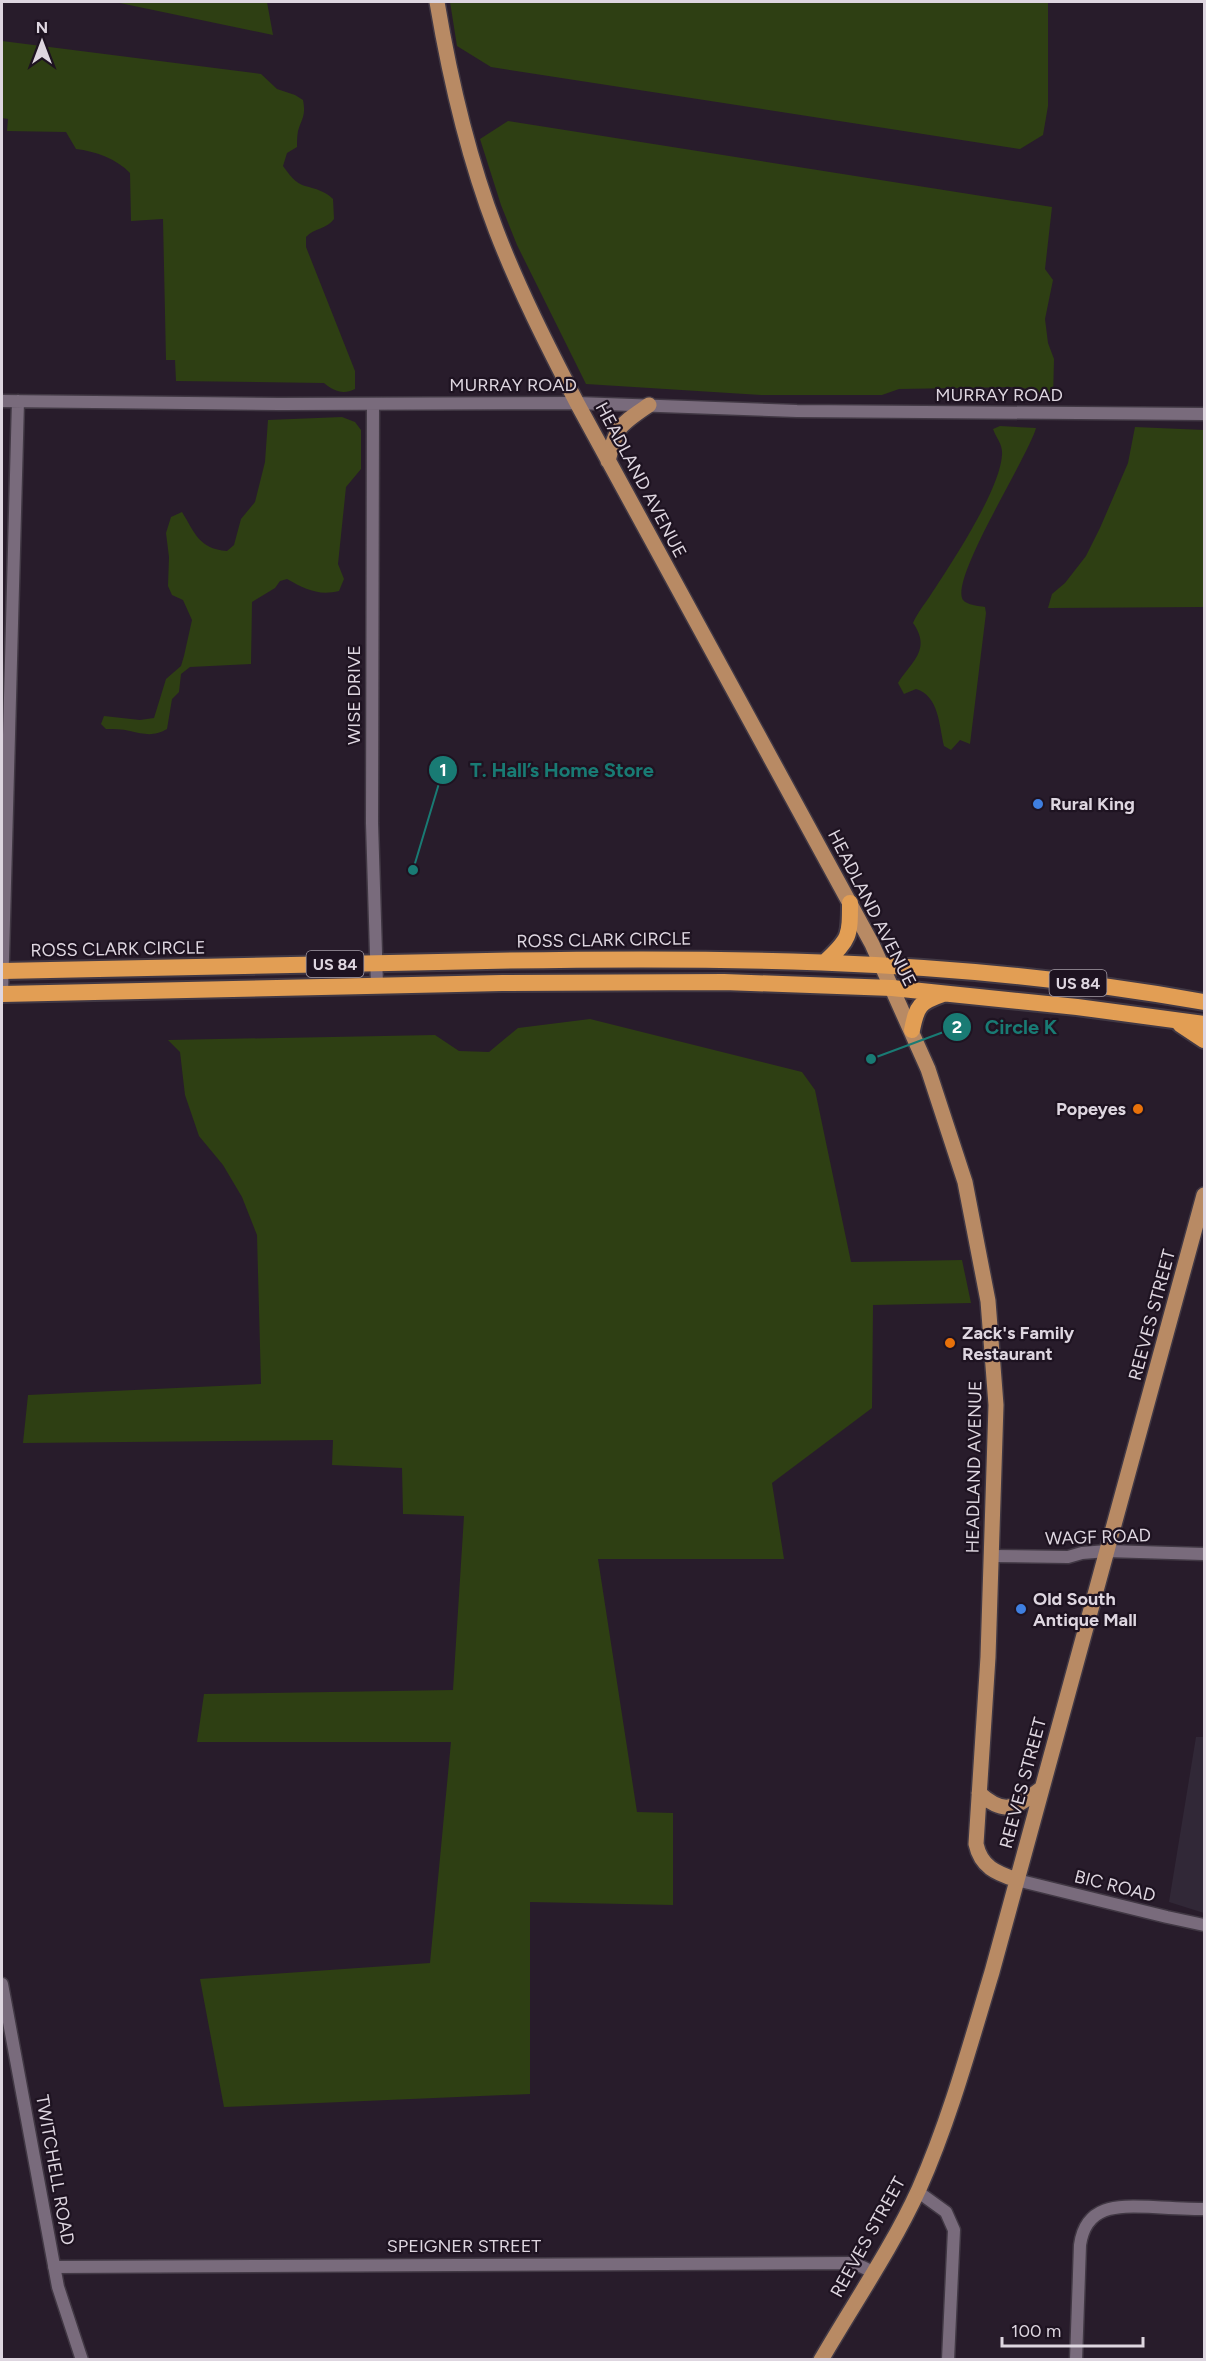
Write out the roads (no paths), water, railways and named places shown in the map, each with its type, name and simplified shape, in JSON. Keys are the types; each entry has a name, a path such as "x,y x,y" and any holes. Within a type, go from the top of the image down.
{"highway":[{"path":"825,962 848,937 850,903"},
{"name":"ROSS CLARK CIRCLE","path":"2,971 635,958 825,962 881,964 1021,977 1204,1002"},
{"name":"US 84","path":"2,994 680,981 892,988 1077,1007 1204,1024"},
{"path":"912,1030 919,1006 924,1000 946,993"},
{"path":"1186,998 1204,994"},
{"path":"1174,1020 1204,1040"}],"main road":[{"name":"HEADLAND AVENUE","path":"437,2 456,99 489,210 541,331 608,461 850,903 881,964 912,1030 957,1153 984,1268 992,1332 996,1405 988,1657 976,1836 978,1851 984,1863 997,1874 1017,1880"},
{"path":"608,461 617,429 649,405"},
{"name":"REEVES STREET","path":"821,2360 917,2191 956,2091 992,1972 1204,1195"},
{"path":"979,1793 995,1806 1009,1808 1041,1790"}],"street":[{"name":"MURRAY ROAD","path":"2,401 577,403 796,411 1204,414"},
{"path":"2,994 18,401"},
{"name":"WISE DRIVE","path":"373,404 372,823 377,986"},
{"name":"WAGF ROAD","path":"992,1556 1068,1557 1082,1553 1107,1551 1204,1554"},
{"name":"BIC ROAD","path":"1017,1880 1204,1924"},
{"name":"TWITCHELL ROAD","path":"2,1984 54,2267 63,2307 82,2360"},
{"path":"917,2191 946,2212 954,2230 948,2360"},
{"path":"1076,2360 1080,2245 1089,2222 1107,2209 1122,2206 1204,2209"},
{"name":"SPEIGNER STREET","path":"54,2267 854,2263 873,2272"}],"place":[{"name":"Rural King","path":"1038,804"},
{"name":"T. Hall’s Home Store","path":"413,870"},
{"name":"Circle K","path":"871,1059"},
{"name":"Popeyes","path":"1138,1109"},
{"name":"Zack's Family Restaurant","path":"950,1343"},
{"name":"Old South Antique Mall","path":"1021,1609"}]}
